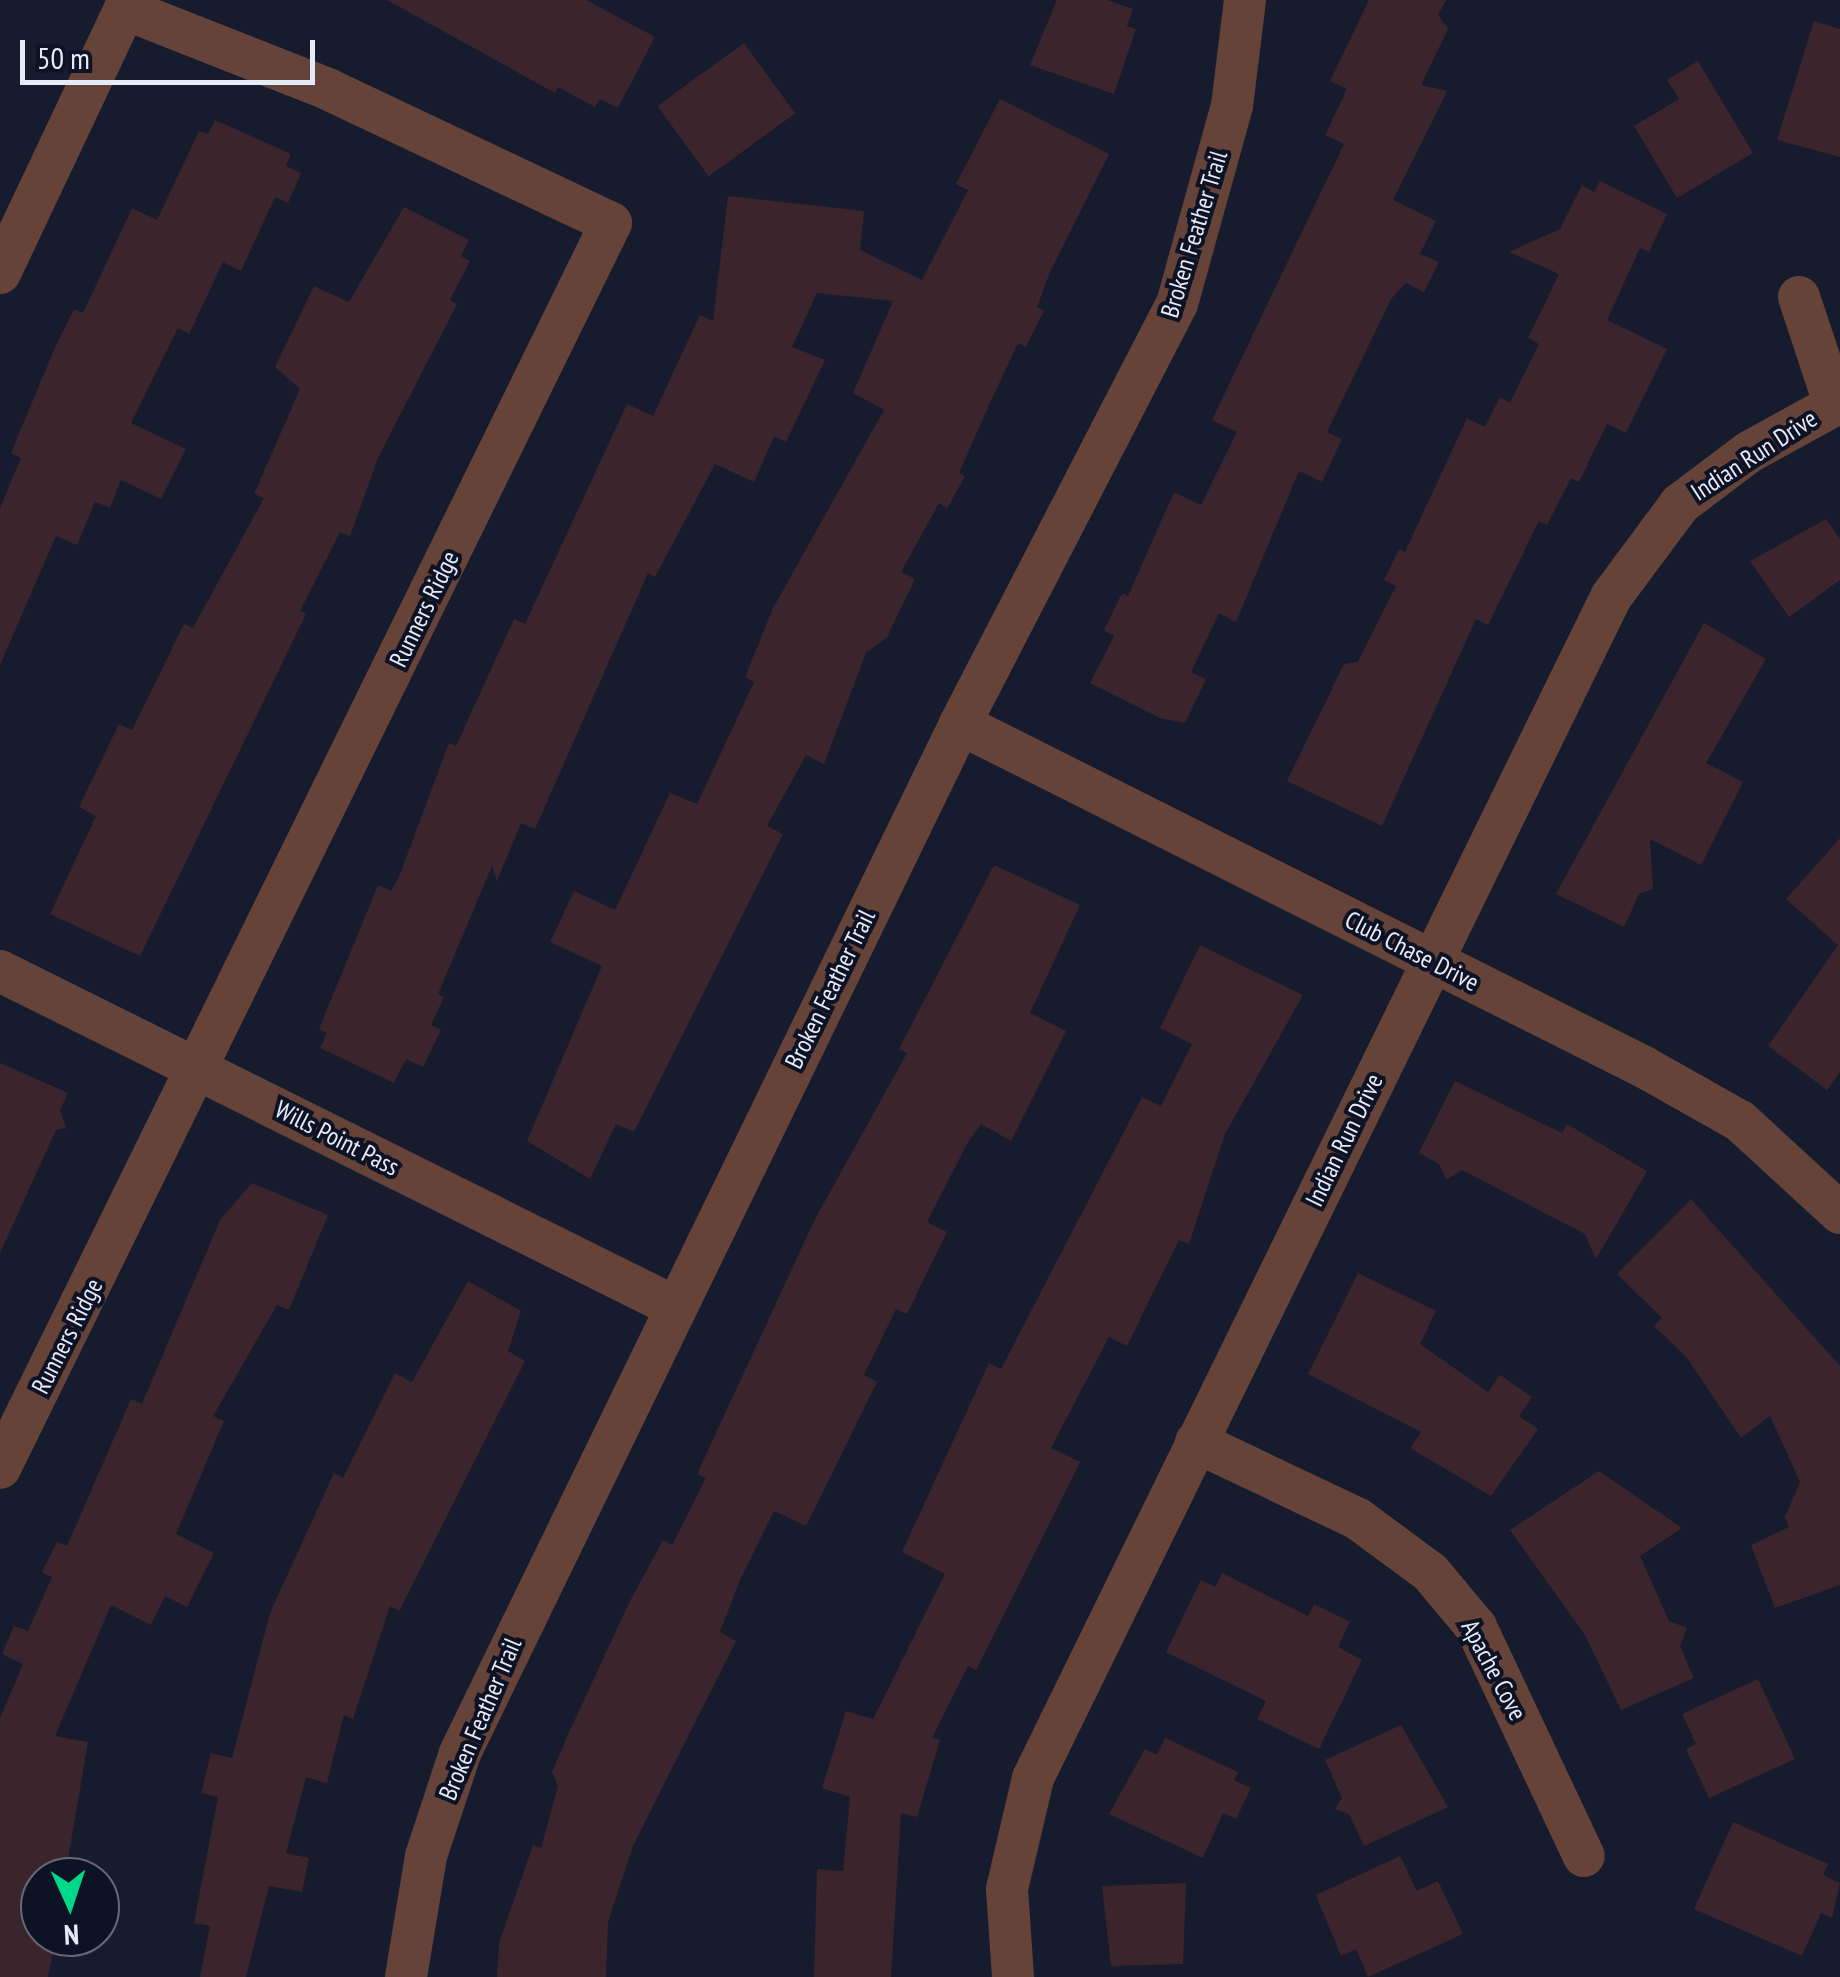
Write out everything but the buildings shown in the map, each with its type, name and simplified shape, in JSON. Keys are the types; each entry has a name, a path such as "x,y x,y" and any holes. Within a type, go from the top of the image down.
{"street":[{"name":"Broken Feather Trail","path":"406,1977 426,1856 460,1753 673,1306 960,724 1177,304 1232,106 1245,0"},
{"path":"0,273 128,5"},
{"name":"Runners Ridge","path":"0,1468 201,1070 610,223 328,89 128,5"},
{"path":"1798,297 1837,402"},
{"name":"Indian Run Drive","path":"1012,1977 1007,1889 1033,1778 1611,597 1680,504 1837,402"},
{"name":"Club Chase Drive","path":"960,724 1740,1121 1840,1213"},
{"name":"Wills Point Pass","path":"0,971 673,1306"},
{"name":"Apache Cove","path":"1196,1442 1358,1519 1430,1572 1476,1627 1584,1856"}]}
